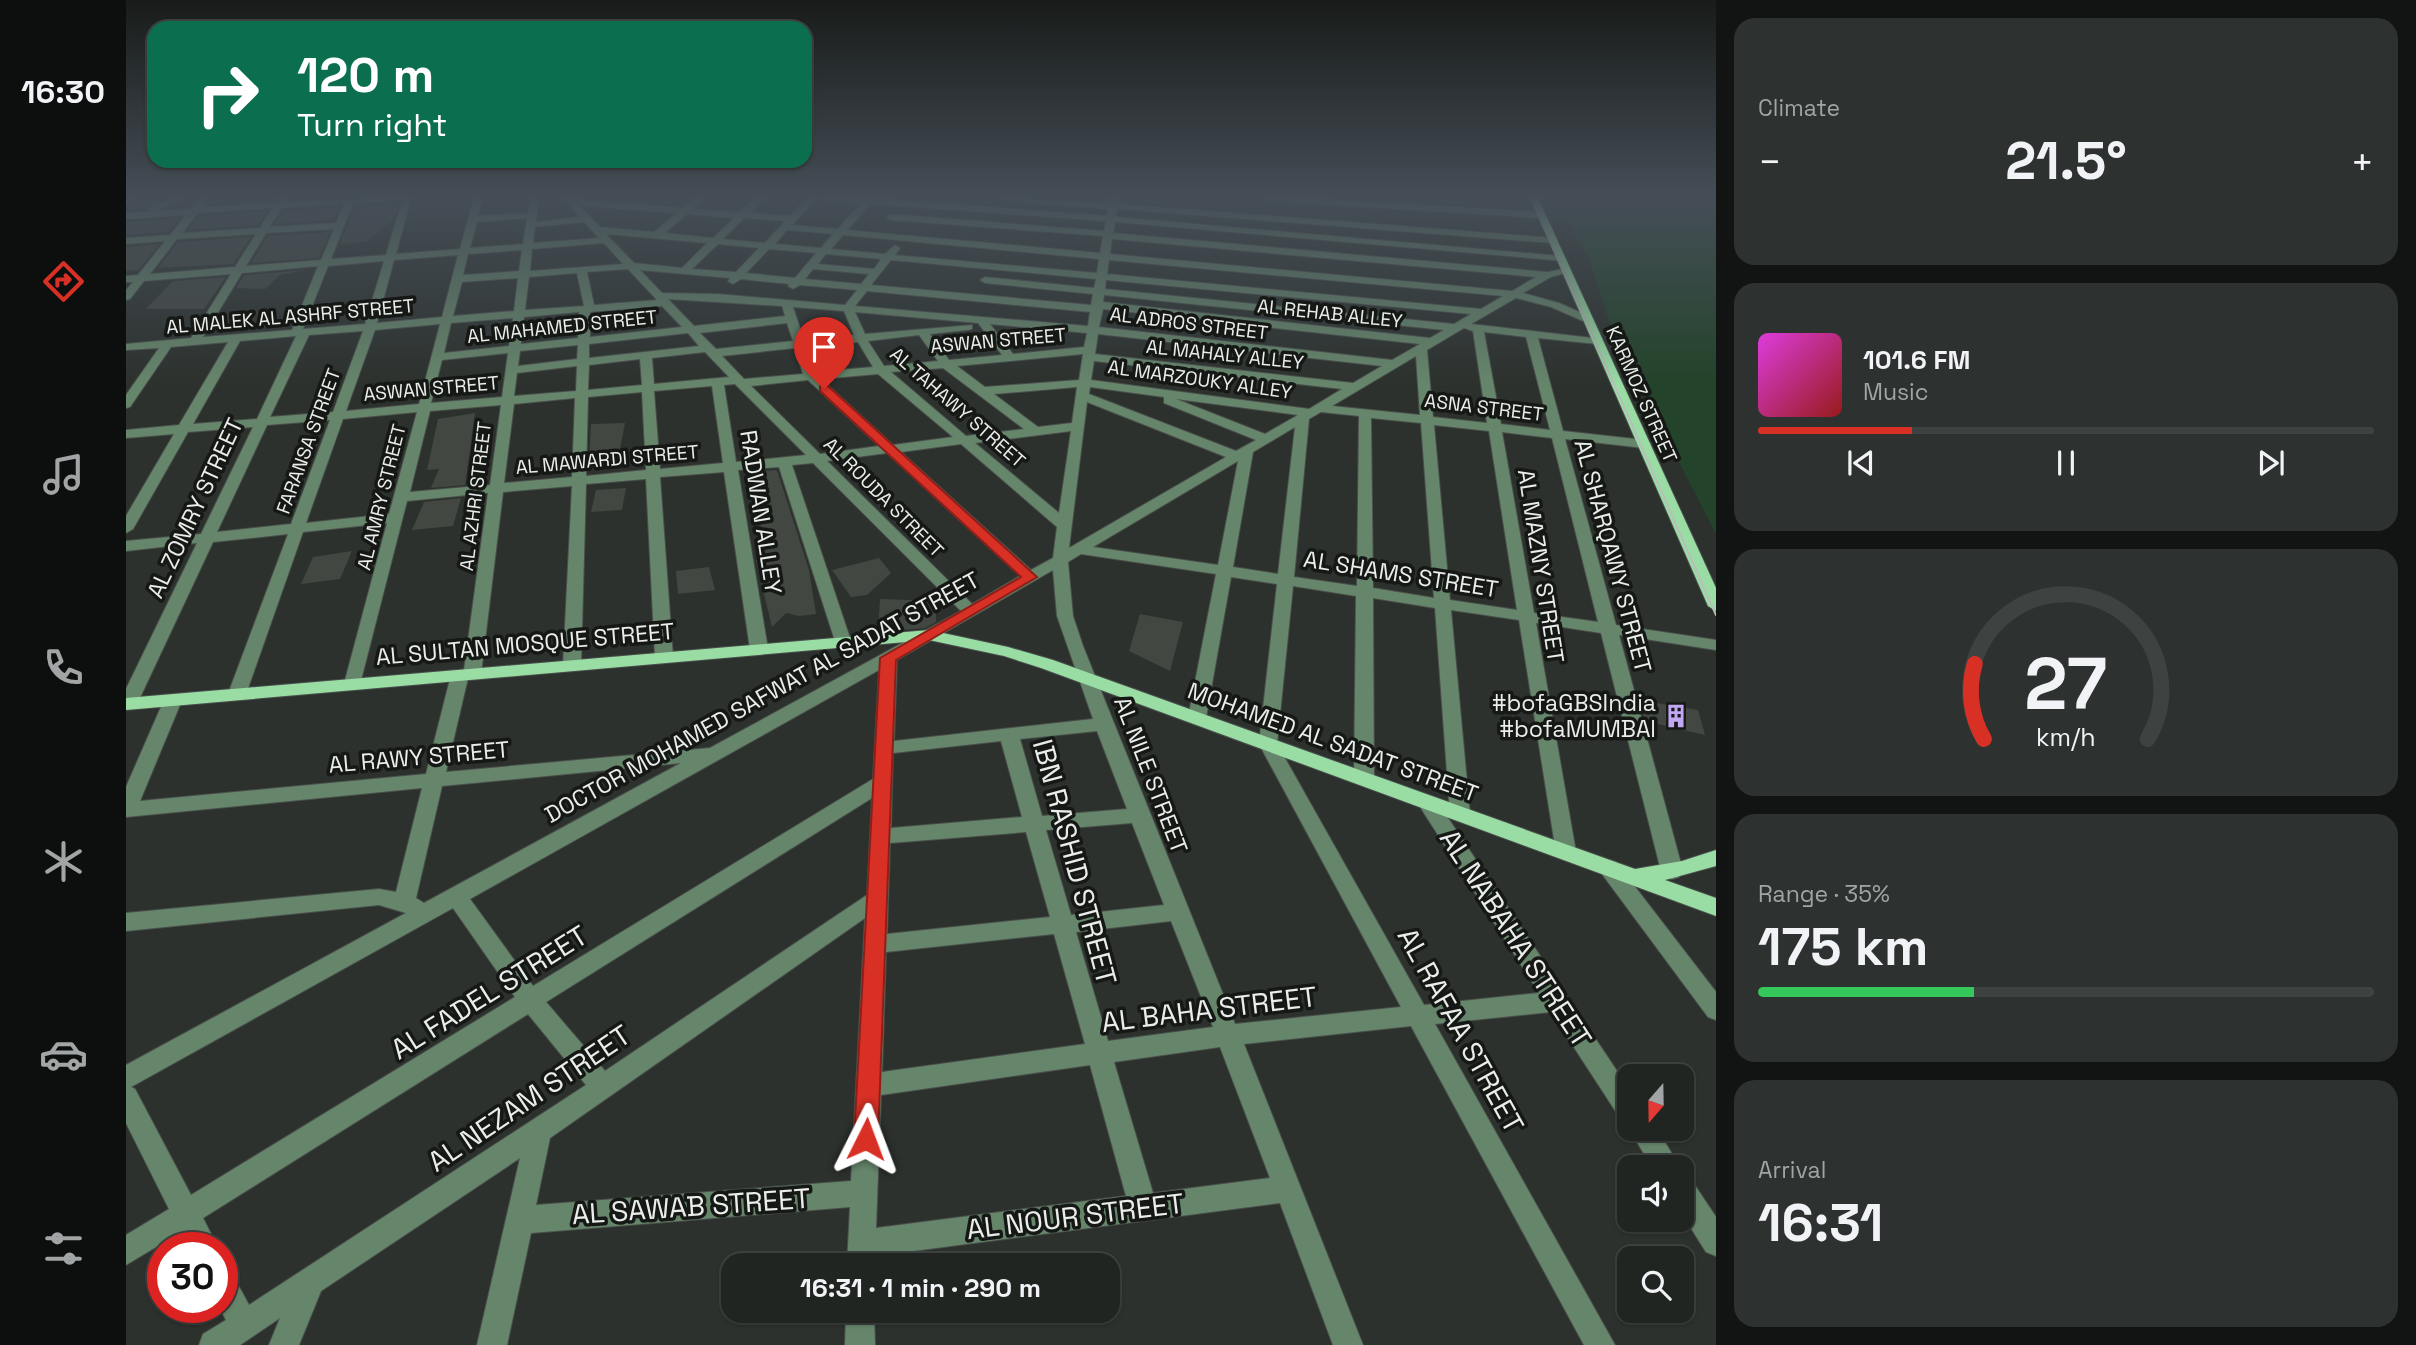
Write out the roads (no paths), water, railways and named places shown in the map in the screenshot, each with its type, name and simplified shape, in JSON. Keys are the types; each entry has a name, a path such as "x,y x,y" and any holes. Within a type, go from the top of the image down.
{"main road":[{"name":"KARMOZ STREET","path":"1561,261 1716,606"},
{"name":"AL SULTAN MOSQUE STREET","path":"127,704 929,635"},
{"name":"MOHAMED AL SADAT STREET","path":"929,635 1008,652 1087,678 1716,906"},
{"path":"1633,877 1672,871 1716,858"}],"street":[{"path":"126,297 155,261"},
{"path":"194,342 244,261"},
{"path":"126,279 354,261"},
{"name":"FARANSA STREET","path":"237,694 370,327 389,261"},
{"name":"AL AMRY STREET","path":"353,684 462,261"},
{"name":"AL AZHRI STREET","path":"404,902 434,780 466,674 496,488 526,261"},
{"path":"564,261 565,271"},
{"name":"AL ROUDA STREET","path":"627,261 740,381 971,612"},
{"path":"684,271 694,261"},
{"path":"718,297 753,261"},
{"path":"816,261 783,302 810,376 1030,577"},
{"path":"848,308 885,261"},
{"path":"944,261 993,265 1101,287 1270,309 1457,327"},
{"path":"964,318 996,261"},
{"path":"1055,261 1101,287 1274,271 1515,294 1555,305 1587,319"},
{"name":"AL NILE STREET","path":"1105,261 1083,389 1060,561 1065,616 1139,815 1348,1345"},
{"path":"1270,309 1276,261"},
{"path":"1387,261 1548,275"},
{"path":"1524,261 1563,265"},
{"name":"AL ZOMRY STREET","path":"127,704 261,422 300,333 325,263"},
{"name":"DOCTOR MOHAMED SAFWAT AL SADAT STREET","path":"131,1073 971,612 1457,327 1480,320 1515,294 1563,265"},
{"name":"AL REHAB ALLEY","path":"457,279 632,266 975,298 1101,287 1427,345"},
{"path":"811,266 877,272"},
{"path":"572,665 582,362 587,309 581,270"},
{"path":"985,280 1101,287 1272,292 1480,320 1531,334 1597,341"},
{"name":"AL ADROS STREET","path":"664,299 718,297 964,318 1393,364"},
{"name":"AL MALEK AL ASHRF STREET","path":"126,347 587,309 664,299"},
{"name":"AL TAHAWY STREET","path":"848,308 861,338 881,370 966,439 1065,526"},
{"name":"AL MAHAMED STREET","path":"437,357 791,319"},
{"name":"AL MAZNY STREET","path":"1480,320 1495,428 1566,852"},
{"path":"511,370 646,355 861,338 982,322 1010,358"},
{"path":"922,331 946,364 1035,431"},
{"name":"AL SHARQAWY STREET","path":"1531,334 1672,871"},
{"path":"126,529 236,338"},
{"path":"126,404 167,344"},
{"path":"1427,345 1427,420 1460,814"},
{"name":"ASWAN STREET","path":"126,434 717,382 1090,354"},
{"name":"AL MAHALY ALLEY","path":"1090,354 1356,387"},
{"path":"646,355 664,657"},
{"name":"RADWAN ALLEY","path":"717,382 759,649"},
{"path":"983,391 1083,389 1242,453 1224,571 1196,718"},
{"name":"AL MARZOUKY ALLEY","path":"1083,389 1144,390 1311,413"},
{"path":"1144,390 1266,439"},
{"path":"1268,744 1286,580 1311,413"},
{"name":"ASNA STREET","path":"1311,413 1365,413 1644,444"},
{"path":"1364,779 1365,413"},
{"name":"AL MAWARDI STREET","path":"401,497 784,462 1078,426"},
{"path":"784,462 843,641"},
{"path":"126,547 396,518"},
{"name":"AL SHAMS STREET","path":"1079,549 1716,645"},
{"path":"861,1253 888,658"},
{"path":"126,809 173,700"},
{"path":"884,748 1105,724"},
{"name":"IBN RASHID STREET","path":"1009,735 1097,1053 1143,1207"},
{"name":"AL RAFAA STREET","path":"1268,744 1601,1345"},
{"name":"AL RAWY STREET","path":"126,809 716,753"},
{"name":"AL FADEL STREET","path":"126,1251 882,782"},
{"name":"AL NABAHA STREET","path":"1427,802 1617,1092"},
{"path":"880,836 1139,815"},
{"path":"1609,868 1716,1010"},
{"path":"456,896 531,1001 603,1087"},
{"path":"126,922 379,897 404,902 424,914"},
{"name":"AL NEZAM STREET","path":"214,1345 538,1131 877,899"},
{"path":"875,944 1178,912"},
{"name":"AL BAHA STREET","path":"869,1085 1228,1035 1557,1000"},
{"path":"126,1097 196,1232"},
{"path":"492,1345 538,1131"},
{"name":"AL NOUR STREET","path":"873,1253 1143,1207 1288,1189"},
{"name":"AL SAWAB STREET","path":"520,1220 863,1193"},
{"path":"1694,1208 1716,1242"},
{"path":"284,1345 312,1279"},
{"path":"238,1314 244,1325"},
{"path":"860,1323 860,1345"}],"tram line":[{"path":"1560,261 1716,615"}],"place":[{"name":"#bofaGBSIndia #bofaMUMBAI","path":"1676,716"}]}
